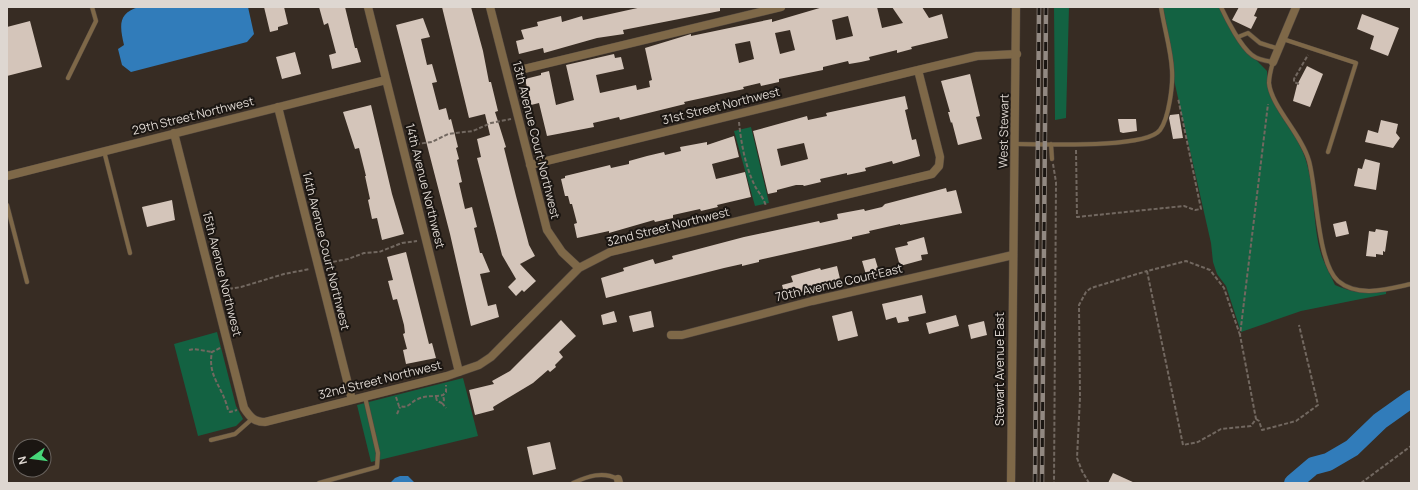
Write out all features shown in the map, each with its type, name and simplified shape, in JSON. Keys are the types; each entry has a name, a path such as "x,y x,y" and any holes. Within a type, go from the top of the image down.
{"street":[{"name":"14th Avenue Northwest","path":"368,7 459,372"},
{"name":"13th Avenue Court Northwest","path":"490,7 547,230 562,252 579,268"},
{"path":"524,69 781,7"},
{"name":"West Stewart","path":"1013,255 1016,144 1016,7"},
{"path":"1273,62 1296,7"},
{"path":"918,70 977,56 1017,54"},
{"name":"31st Street Northwest","path":"530,165 625,143 738,113 918,70"},
{"name":"32nd Street Northwest","path":"252,419 259,422 265,422 444,376 479,365 490,357 579,268 610,252 932,174 939,166 940,156 918,70"},
{"name":"29th Street Northwest","path":"7,176 386,80"},
{"name":"14th Avenue Court Northwest","path":"278,107 352,400"},
{"name":"15th Avenue Northwest","path":"174,133 244,408 252,419"},
{"name":"70th Avenue Court East","path":"671,335 682,335 812,301 1013,255"},
{"name":"Stewart Avenue East","path":"1011,483 1013,255"}],"lane":[{"path":"68,78 96,21 92,7"},
{"path":"1016,144 1076,144 1126,141 1143,139 1156,134 1160,130 1165,119 1172,84 1171,61 1161,7"},
{"path":"1221,7 1238,37 1252,55 1273,62 1269,84 1272,93 1298,136 1308,158 1324,250 1329,268 1334,277 1343,285 1361,291 1410,284"},
{"path":"1238,37 1246,32 1260,44 1279,49"},
{"path":"1283,39 1356,62 1328,152"},
{"path":"1051,144 1052,159"},
{"path":"104,151 130,253"},
{"path":"7,205 27,282"},
{"path":"319,483 377,467 378,453 365,396"},
{"path":"211,440 235,434 252,419"},
{"path":"573,483 598,475 608,474 619,481"}],"path":[{"path":"1299,84 1294,82 1294,79 1305,62 1310,48"},
{"path":"1076,144 1076,216 1184,206 1195,210 1201,209 1177,93 1172,84"},
{"path":"1240,335 1268,103"},
{"path":"738,113 741,141 753,183 762,195 768,214"},
{"path":"402,146 432,142 448,134 477,130 491,123 518,117"},
{"path":"1052,159 1056,182 1054,483"},
{"path":"1089,483 1077,458 1080,397 1079,304 1086,292 1091,288 1186,260 1210,270 1224,288 1240,335 1256,419 1259,420 1262,430 1296,421 1318,405 1299,325"},
{"path":"1148,271 1184,445 1198,442 1221,430 1251,426 1256,419"},
{"path":"189,350 194,349 212,352 228,345"},
{"path":"212,352 211,371 225,396 228,410 232,412 244,408"},
{"path":"442,403 444,400 443,395 446,389 444,376"},
{"path":"394,389 397,402 400,407"},
{"path":"400,407 411,405 418,398 443,395"},
{"path":"436,397 437,401 442,403 446,408"},
{"path":"397,414 400,407"},
{"path":"1361,483 1411,446"}],"green space":[{"path":"1054,7 1069,7 1066,118 1055,120"},
{"path":"1163,7 1219,7 1240,41 1267,71 1270,95 1279,113 1302,150 1310,176 1316,231 1322,257 1335,285 1348,290 1360,292 1386,290 1386,294 1301,311 1241,332 1226,286 1217,274 1213,262 1211,243 1174,80 1174,65"},
{"path":"751,127 769,203 755,206 734,131"},
{"path":"217,332 236,406 243,419 236,426 198,436 174,344"},
{"path":"463,378 478,436 371,462 357,405"}],"water":[{"path":"139,7 248,7 254,34 247,42 131,72 122,65 118,49 124,45 121,27 124,17 127,13"},
{"path":"400,476 408,476 415,483 390,483 395,478"}],"building":[{"path":"264,7 284,7 288,24 278,27 278,30 270,32"},
{"path":"319,7 345,7 355,48 357,48 361,62 332,69 329,55 336,53 328,23 324,25"},
{"path":"442,7 471,7 483,51 489,82 491,82 498,111 495,112 506,147 504,148 516,196 529,245 535,256 520,264 536,281 524,292 522,290 516,296 508,287 516,279 502,255 477,158 481,157 477,139 490,135 485,114 469,118"},
{"path":"642,7 720,7 720,11 623,30 624,34 597,38 544,53 543,48 519,54 516,41 524,39 521,30 538,26 537,22 561,16 562,22 582,16 583,20"},
{"path":"823,7 877,7 882,28 903,23 892,7 922,7 929,18 942,14 948,38 911,47 912,49 897,53 897,50 869,57 870,60 849,64 848,61 823,67 823,70 779,79 779,82 761,86 760,83 743,87 744,89 684,102 685,104 620,120 619,117 593,123 594,127 547,136 539,103 531,105 525,79 541,75 541,73 549,71 556,105 574,100 566,65 614,54 615,58 621,57 624,69 596,75 600,93 636,85 637,90 650,87 649,81 652,80 645,48 691,34 691,36 772,19 772,22","holes":["848,16 853,36 836,40 832,20","790,30 795,50 780,54 775,33","750,41 754,59 739,63 735,44"]},
{"path":"1239,7 1258,7 1254,16 1257,17 1251,29 1232,20"},
{"path":"1362,14 1399,28 1388,56 1370,49 1374,36 1357,29"},
{"path":"423,18 430,37 421,39 427,65 432,64 437,82 432,83 439,110 446,108 449,120 451,119 458,147 456,148 459,159 457,160 462,182 459,183 465,209 472,207 477,227 474,228 480,253 482,253 490,272 480,274 488,306 496,304 499,317 471,326 450,234 396,25"},
{"path":"30,21 42,67 7,76 7,27"},
{"path":"295,52 301,74 282,79 276,57"},
{"path":"1307,66 1323,74 1310,107 1293,101 1297,85"},
{"path":"970,74 980,116 976,117 982,139 958,145 941,81"},
{"path":"905,96 908,109 905,110 912,140 916,139 920,156 893,164 892,161 865,168 866,171 847,175 847,173 820,179 821,182 804,186 796,185 768,194 753,131 807,116 808,120 827,116 826,113","holes":["804,143 808,159 781,166 777,149"]},
{"path":"371,105 392,194 404,234 382,240 377,218 372,219 368,200 370,199 366,176 359,148 355,149 343,112"},
{"path":"1179,114 1183,138 1173,139 1169,118 1170,115"},
{"path":"1118,119 1136,119 1137,131 1120,132"},
{"path":"1381,120 1398,124 1396,133 1400,138 1393,148 1365,142 1368,130 1378,133"},
{"path":"734,136 739,157 712,164 716,179 745,172 751,197 717,205 718,207 701,211 700,209 673,215 673,218 655,222 654,220 609,233 609,231 577,238 574,224 577,223 572,204 570,204 568,196 565,196 561,179 565,178 565,176 610,165 611,168 629,164 629,161 647,156 664,152 665,155 681,151 680,147 707,142 707,145"},
{"path":"1365,159 1380,163 1376,190 1354,186 1358,168 1362,169"},
{"path":"946,188 947,192 956,190 962,213 869,231 870,233 852,237 852,239 759,260 759,262 742,266 742,264 724,268 606,298 601,278 624,271 623,268 653,259 655,264 673,259 672,256 744,237 819,221 820,223 838,219 837,214 864,209 865,211 882,207 885,204"},
{"path":"172,200 175,220 147,227 142,207"},
{"path":"1346,221 1349,234 1336,237 1333,224"},
{"path":"1376,229 1388,231 1385,252 1383,251 1383,255 1376,254 1376,257 1366,256 1369,231 1375,232"},
{"path":"924,237 928,254 921,255 922,260 900,266 895,248 908,245 907,242"},
{"path":"406,252 429,344 432,343 436,358 406,364 403,350 407,349 403,334 405,333 404,325 397,299 393,300 388,281 393,280 387,257"},
{"path":"875,258 880,275 867,278 862,261"},
{"path":"837,266 841,283 785,296 782,285 793,282 791,276 820,268 821,270"},
{"path":"922,295 926,313 908,317 909,321 898,323 896,317 886,320 882,304"},
{"path":"614,311 617,322 603,325 601,315"},
{"path":"651,311 654,327 633,332 629,316"},
{"path":"852,311 858,336 838,341 832,316"},
{"path":"956,315 959,326 929,334 926,323"},
{"path":"561,320 576,336 559,352 563,357 555,365 556,367 550,372 548,370 533,383 493,407 494,410 475,415 469,390 494,384 492,381 510,371"},
{"path":"984,321 987,335 971,339 968,325"},
{"path":"550,442 556,469 533,475 527,447"},
{"path":"1113,473 1135,483 1108,483"}],"waterway":[{"path":"1293,483 1313,466 1328,462 1352,448 1380,421 1411,399"}],"railway":[{"path":"1035,483 1039,7"},
{"path":"1042,483 1046,7"}]}
